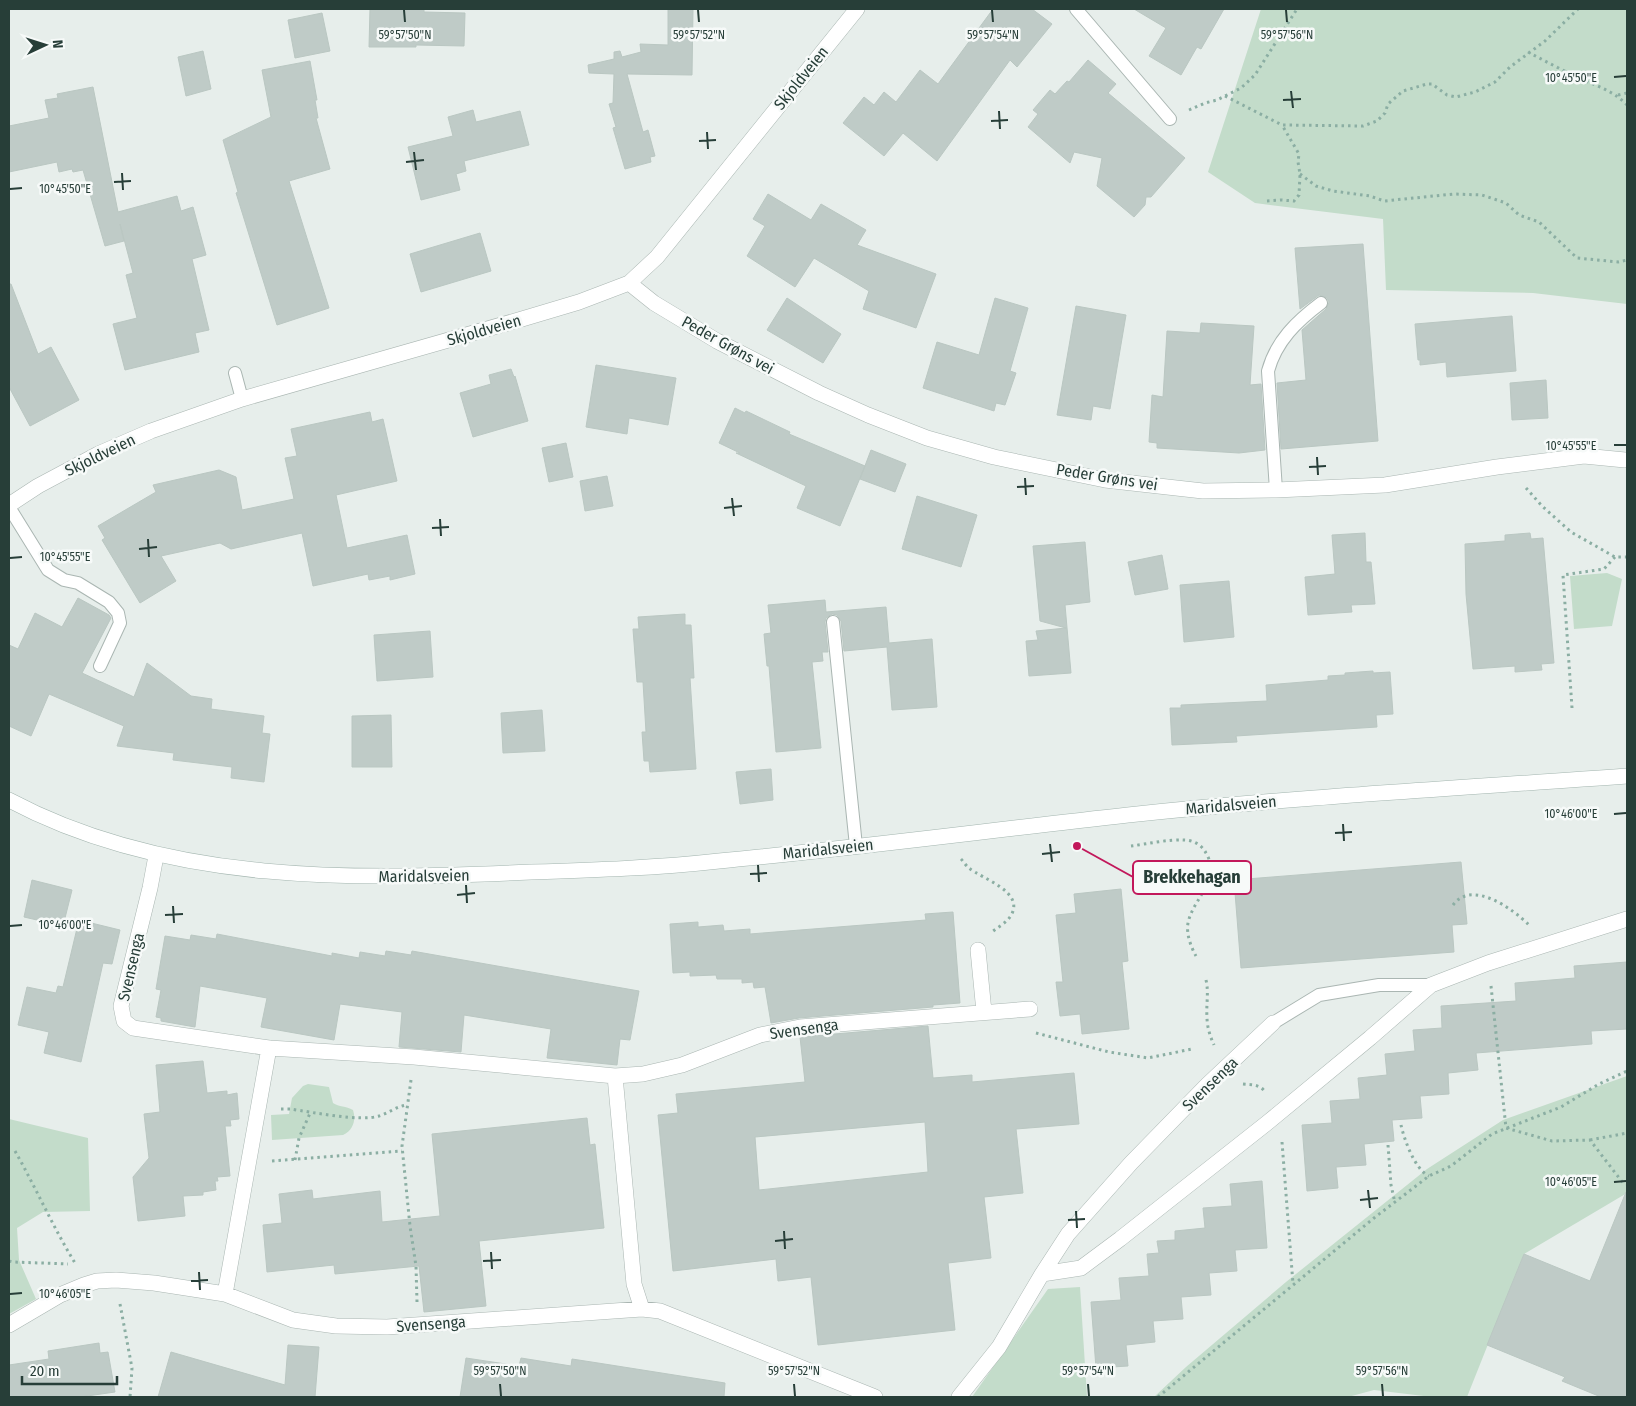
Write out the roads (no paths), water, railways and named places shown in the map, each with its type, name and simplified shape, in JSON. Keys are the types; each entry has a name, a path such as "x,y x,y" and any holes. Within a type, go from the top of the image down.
{"street":[{"name":"Skjoldveien","path":"9,506 38,486 98,454 152,430 242,399 546,312 629,283 657,257 857,9"},
{"name":"Peder Grøns vei","path":"629,283 654,303 717,341 868,416 927,438 994,456 1105,480 1203,491 1276,490 1385,485 1497,467 1584,456 1625,460"},
{"name":"Maridalsveien","path":"9,800 68,828 156,856 256,871 300,875 361,877 456,876 716,862 1187,808 1627,776"},
{"name":"Svensenga","path":"156,856 121,1006 124,1021 134,1028 269,1048 414,1057 615,1076 643,1074 682,1065 760,1036 800,1027 1030,1009"},
{"name":"Svensenga","path":"1042,1274 1081,1268 1192,1184 1363,1044 1431,985 1488,963 1627,919"},
{"path":"978,950 990,1012"},
{"name":"Svensenga","path":"959,1397 999,1347 1068,1234 1131,1163 1207,1085 1273,1023"},
{"path":"225,1294 269,1048"},
{"path":"615,1076 634,1284 642,1309"},
{"name":"Svensenga","path":"9,1324 60,1295 84,1285 97,1281 116,1280 154,1282 225,1294 294,1320 336,1326 387,1327 642,1309 660,1311 875,1397"}],"lane":[{"path":"1076,9 1170,118"},
{"path":"1276,490 1268,370 1272,357 1288,333 1303,316 1321,303"},
{"path":"235,373 242,399"},
{"path":"9,506 48,570 64,580 78,583 110,602 118,613 120,623 100,666"},
{"path":"833,622 856,846"},
{"name":"Svensenga","path":"1273,1023 1319,995 1378,985 1431,985"}],"place":[{"name":"Brekkehagan","path":"1077,846"}]}
